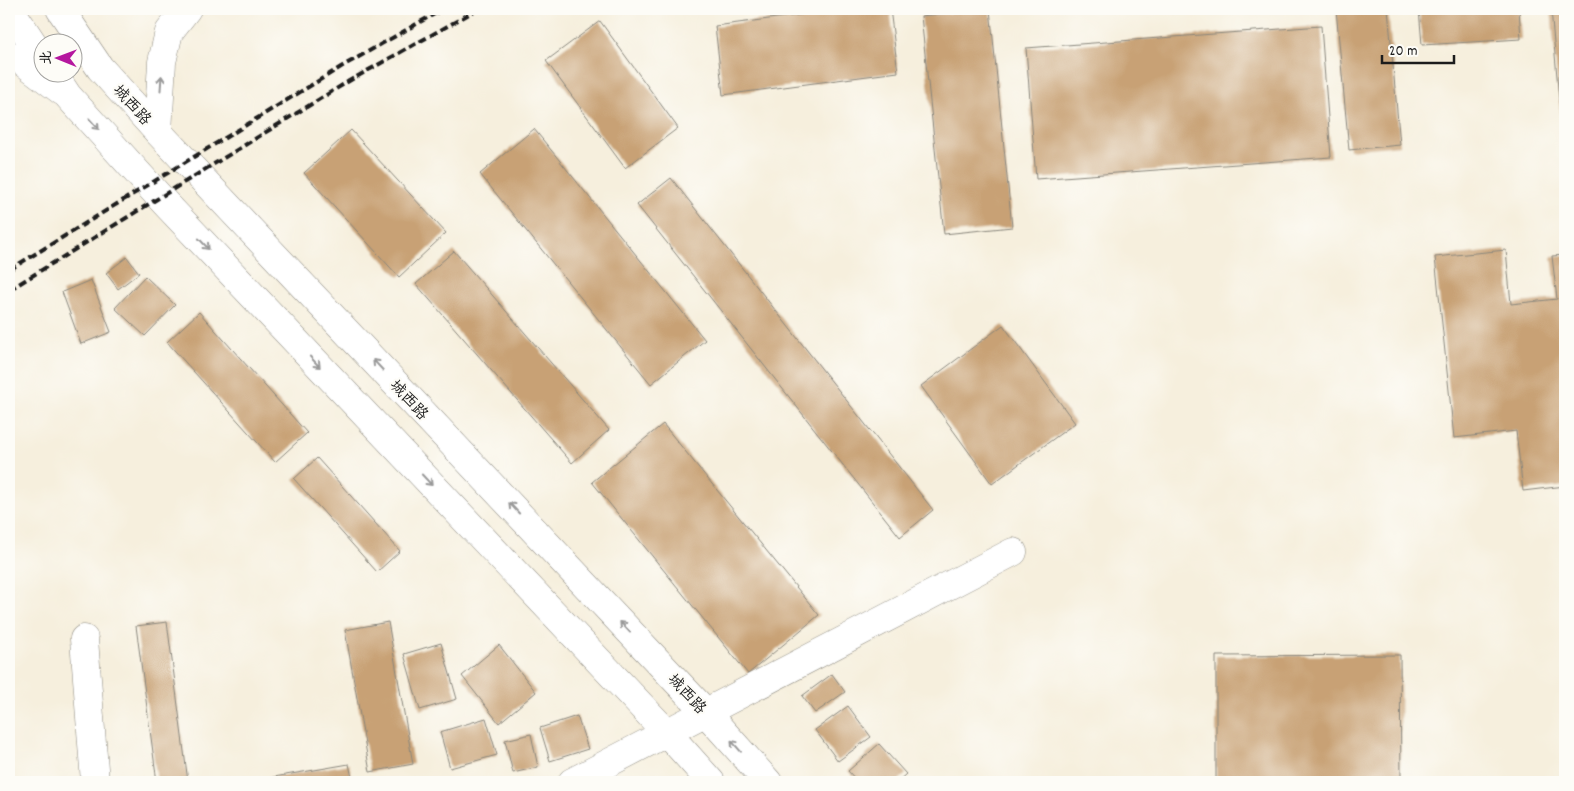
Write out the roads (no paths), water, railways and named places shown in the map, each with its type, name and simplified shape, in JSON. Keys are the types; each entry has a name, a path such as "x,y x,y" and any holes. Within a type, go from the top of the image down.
{"main road":[{"path":"10,9 32,43"},
{"name":"城西路","path":"60,9 100,68 158,132 707,713 768,782"},
{"path":"158,132 162,62 169,32 187,9"},
{"path":"9,55 22,61 68,96"},
{"path":"59,82 68,96 165,203 668,734 711,782"},
{"path":"572,782 668,734 1013,552"},
{"path":"84,639 95,782"}],"railway":[{"path":"9,270 341,67 443,9"},
{"path":"9,290 349,81 478,9"}]}
